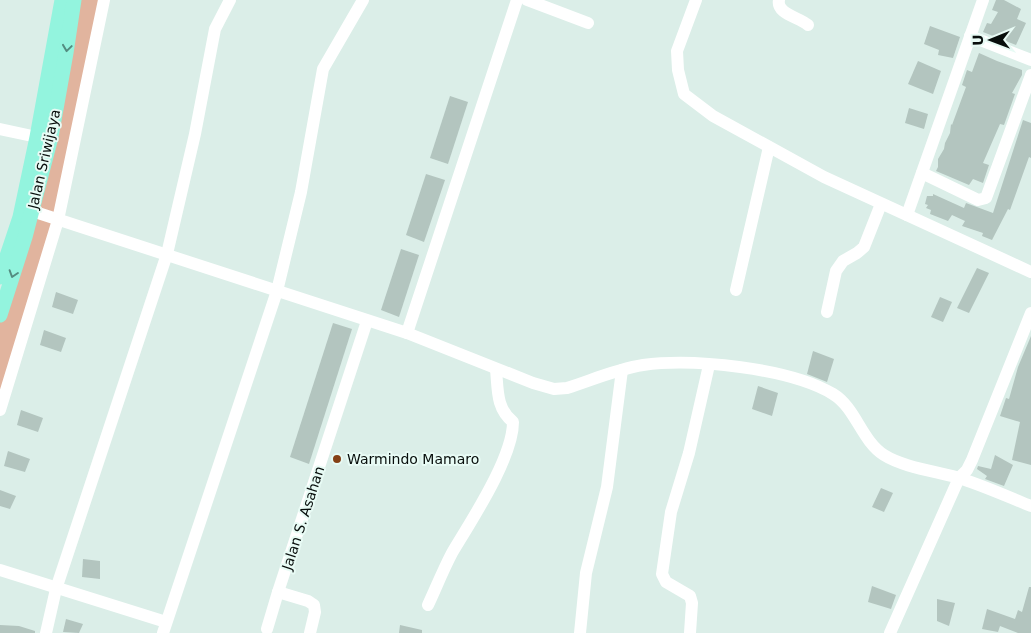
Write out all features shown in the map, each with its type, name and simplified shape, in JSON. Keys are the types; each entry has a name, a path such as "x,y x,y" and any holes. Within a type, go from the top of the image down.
{"main road":[{"name":"Jalan Sriwijaya","path":"0,277 20,217 62,0"},
{"name":"Jalan Sriwijaya","path":"0,315 32,211 51,137 74,0"}],"street":[{"path":"0,410 58,220 104,0"},
{"path":"46,633 56,589 167,254 195,134 215,29 230,0"},
{"path":"0,570 164,627 277,291 301,192 323,69 363,0"},
{"path":"407,333 517,0"},
{"path":"527,0 588,23"},
{"path":"696,0 677,51 678,70 684,94 713,116 824,177 1031,272"},
{"path":"780,0 779,6 782,10 808,25"},
{"path":"907,215 983,0"},
{"path":"970,36 1031,60"},
{"path":"922,173 978,200 986,198 1031,75"},
{"path":"0,128 37,137"},
{"path":"736,290 769,147"},
{"path":"827,312 836,271 843,261 864,247 881,204"},
{"path":"32,211 407,333 533,384 554,389 567,388 642,365 664,363 709,365 759,370 778,374 833,394 847,408 869,441 884,455 895,461 959,478 1031,506"},
{"path":"890,633 959,478 968,470 1031,313"},
{"name":"Jalan S. Asahan","path":"267,630 367,321"},
{"path":"690,633 692,603 690,596 666,582 662,574 671,512 689,453 709,365"},
{"path":"428,605 451,556 499,471 513,433 513,422 505,416 499,404 496,369"},
{"path":"580,633 586,573 607,487 622,370"},
{"path":"278,592 308,601 314,605 315,612 310,633"}],"shaded area":[{"path":"74,0 103,0 57,219 33,211"},
{"path":"32,212 57,220 0,407 0,317"}],"building":[{"path":"996,0 1004,0 1021,9 1017,19 1026,23 1016,45 983,32 987,23 991,24 998,12 992,10"},
{"path":"930,26 960,37 953,58 938,55 939,50 924,44"},
{"path":"979,53 1022,70 1022,75 1012,93 1015,94 1004,125 1000,124 983,163 989,165 983,183 973,179 969,185 936,171 938,159 944,149 951,124 966,87 962,85 967,70 972,72"},
{"path":"918,61 941,71 933,94 908,84"},
{"path":"450,96 468,102 448,164 430,158"},
{"path":"909,108 928,114 924,129 905,123"},
{"path":"1023,120 1031,123 1031,158 1029,157 1010,210 1008,209 992,240 982,236 983,233 962,226 965,221 952,215 948,221 930,214 931,210 926,208 928,205 925,204 927,196 933,196 933,194 964,208 966,203 993,213"},
{"path":"426,174 445,180 424,242 406,235"},
{"path":"401,249 419,255 399,317 381,310"},
{"path":"977,268 989,273 969,313 957,308"},
{"path":"56,292 78,300 73,314 52,307"},
{"path":"940,297 952,302 943,322 931,317"},
{"path":"333,323 352,329 309,464 290,457"},
{"path":"44,330 66,338 61,352 40,345"},
{"path":"1031,336 1031,465 1012,460 1020,422 1000,416 1006,398 1009,399 1018,367"},
{"path":"813,351 834,359 827,382 807,374"},
{"path":"758,386 778,393 772,416 752,409"},
{"path":"21,410 43,418 38,432 17,425"},
{"path":"8,451 30,459 25,472 4,466"},
{"path":"995,455 1013,465 1004,486 985,479 987,476 977,469 978,466 991,469"},
{"path":"881,488 893,493 884,512 872,507"},
{"path":"0,490 16,496 10,509 0,506"},
{"path":"83,559 100,561 100,579 82,577"},
{"path":"872,586 896,595 891,609 868,602"},
{"path":"1029,587 1031,587 1031,633 1018,633 1000,626 998,632 982,629 987,609 1015,619 1018,610 1022,612"},
{"path":"937,599 955,603 949,626 937,621"},
{"path":"66,619 83,624 79,633 63,632"},
{"path":"0,625 19,626 35,631 35,633 0,633"},
{"path":"400,625 422,630 422,633 399,633"}],"place":[{"name":"Warmindo Mamaro","path":"337,459"}]}
